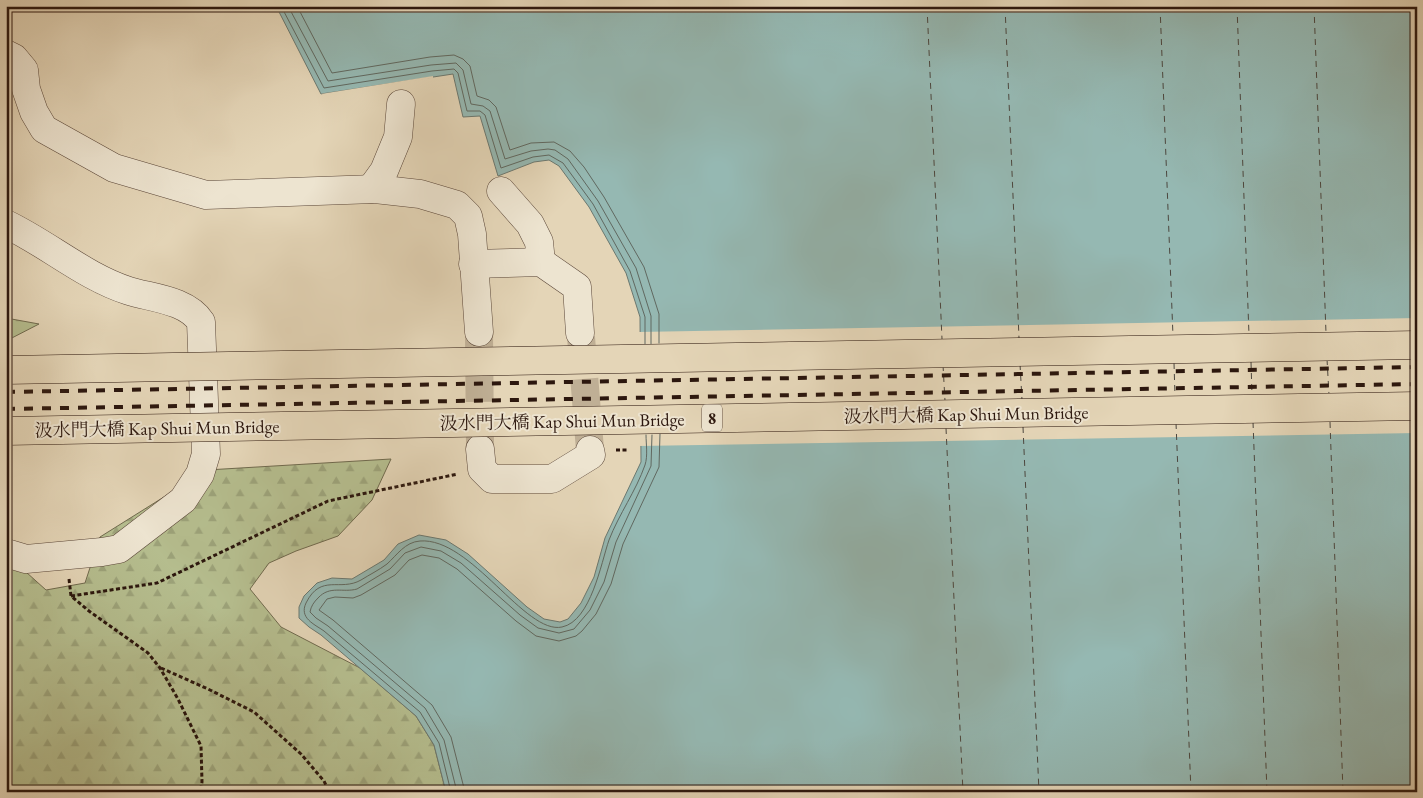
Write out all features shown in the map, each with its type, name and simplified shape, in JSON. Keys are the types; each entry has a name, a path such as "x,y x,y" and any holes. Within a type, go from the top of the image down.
{"highway":[{"path":"6,370 1417,345"},
{"name":"汲水門大橋 Kap Shui Mun Bridge","path":"6,431 1417,406"}],"lane":[{"path":"6,54 14,58 24,70 26,90 34,112 44,129 114,168 206,195 371,190 420,194 457,205 468,216 472,234 479,332"},
{"path":"371,190 384,171 398,137 401,104"},
{"path":"500,191 530,224 539,242 542,262"},
{"path":"6,224 21,231 84,270 126,290 180,306 196,315 201,322 206,454 200,474 183,500 119,548 102,552 26,559 6,553"},
{"path":"473,264 542,262 577,287 580,333"},
{"path":"481,459 492,479 552,479 591,455 590,450"}],"path":[{"path":"71,596 157,583 328,501 481,459"},
{"path":"69,577 71,596 148,654 160,668 178,699 200,746 202,782 200,792"},
{"path":"160,668 254,712 301,754 324,781 329,792"}],"green space":[{"path":"6,318 39,324 6,341"},
{"path":"391,459 372,500 338,536 269,563 250,589 281,627 360,668 416,716 434,745 446,792 6,792 6,542 26,572 46,590 85,583 100,537 207,470"}],"water":[{"path":"276,6 1417,6 1417,792 446,792 434,745 416,716 299,618 299,607 304,596 317,583 332,578 352,579 384,560 398,544 419,535 446,540 468,554 527,607 544,619 560,622 568,619 581,603 594,577 605,538 641,462 640,317 626,273 589,207 559,166 549,160 534,162 498,176 480,116 463,117 453,74 321,94"}],"pier":[{"path":"433,76 433,78 325,96 321,94"},
{"path":"1417,318 1417,433 638,446 638,332"}],"ferry route":[{"path":"927,6 942,339"},
{"path":"1005,6 1019,338"},
{"path":"1160,6 1173,336"},
{"path":"1237,6 1249,335"},
{"path":"1314,6 1326,333"},
{"path":"1327,359 1329,395"},
{"path":"1251,362 1252,395"},
{"path":"1174,363 1175,396"},
{"path":"1020,364 1022,400"},
{"path":"943,365 945,401"},
{"path":"1253,422 1267,792"},
{"path":"1330,422 1343,792"},
{"path":"1176,423 1191,792"},
{"path":"1023,427 1039,792"},
{"path":"946,428 963,792"}],"tunnel":[{"path":"479,332 480,445"},
{"path":"581,337 590,450"}],"railway":[{"path":"6,392 1417,367"},
{"path":"6,409 1417,384"}]}
